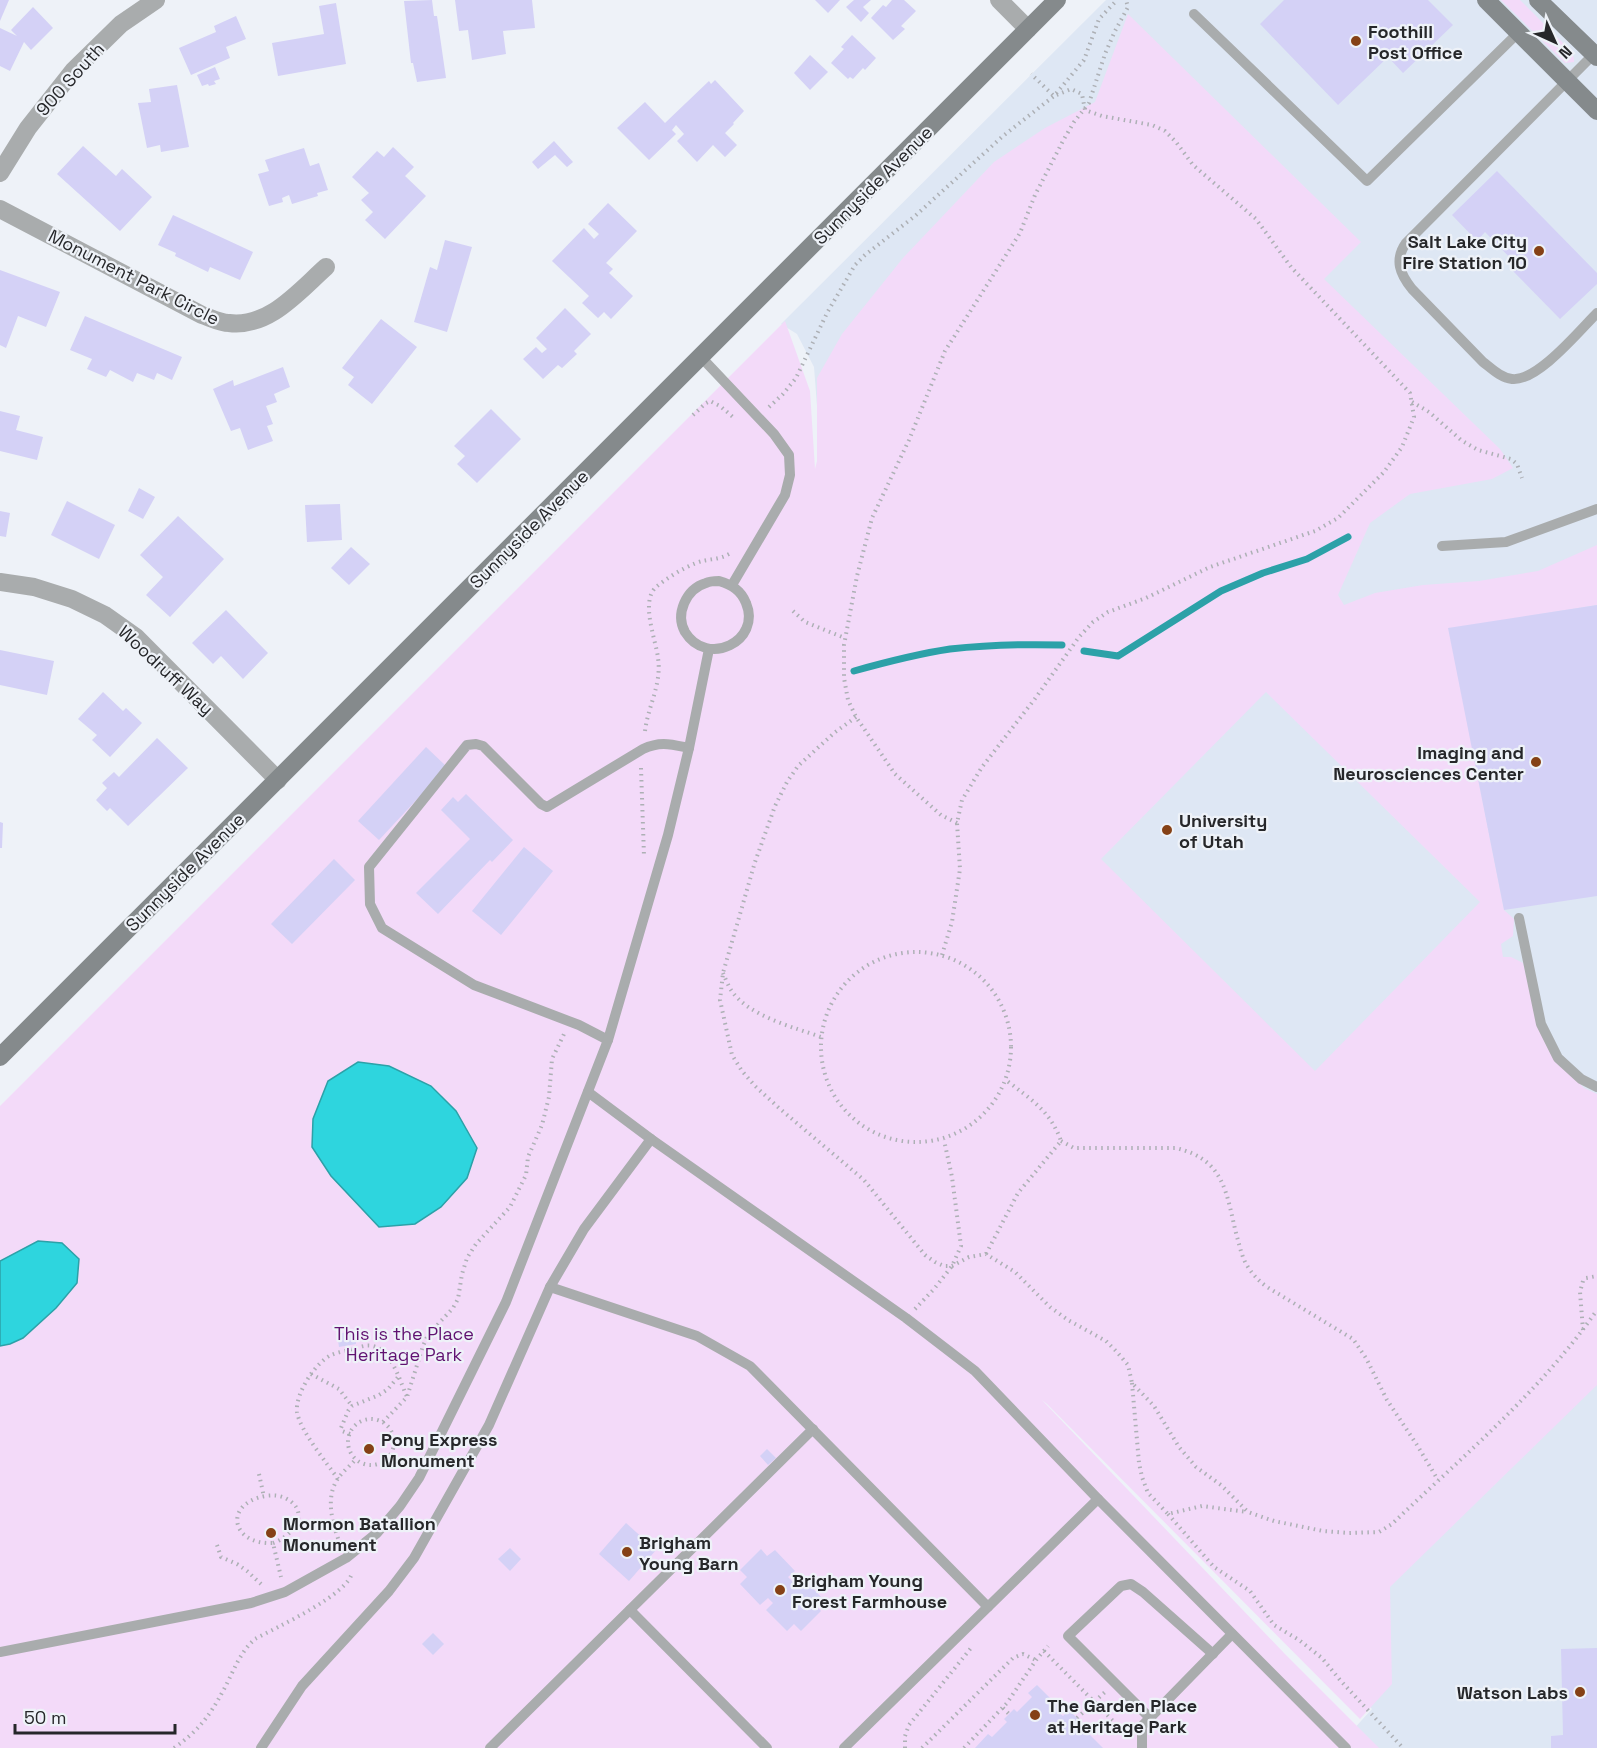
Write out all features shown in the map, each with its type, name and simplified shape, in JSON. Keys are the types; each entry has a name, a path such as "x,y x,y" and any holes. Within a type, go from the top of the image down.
{"main road":[{"name":"Sunnyside Avenue","path":"0,1057 1057,0"},
{"path":"1486,0 1597,111"},
{"path":"1538,0 1595,56"}],"street":[{"name":"900 South","path":"0,173 28,128 73,71 121,24 156,0"},
{"path":"999,0 1028,29"},
{"name":"Monument Park Circle","path":"0,209 202,315 228,324 249,323 272,314 326,267"},
{"name":"Woodruff Way","path":"0,582 34,587 72,599 105,615 136,637 278,780"}],"lane":[{"path":"1194,14 1367,181 1519,32"},
{"path":"1595,56 1567,80 1406,243 1399,256 1398,264 1405,281 1483,362 1496,372 1512,379 1538,371 1597,313"},
{"path":"701,357 774,434 789,455 790,475 785,495 732,585"},
{"path":"1442,546 1506,542 1597,509"},
{"path":"719,581 732,585 743,596 748,608 748,627 732,644 716,650 703,648 684,630 681,618 683,605 692,591 704,583 719,581"},
{"path":"0,1652 251,1603 285,1592 346,1558 377,1533 400,1506 419,1478 506,1302 608,1040 662,858 689,748 709,649"},
{"path":"608,1040 579,1025 474,985 382,928 370,904 369,867 467,745 483,746 541,804 547,807 655,743 689,748"},
{"path":"1518,918 1540,1024 1558,1058 1581,1079 1597,1087"},
{"path":"588,1092 651,1139 906,1318 975,1371 1098,1499 1346,1748"},
{"path":"261,1748 302,1686 389,1591 414,1557 489,1425 550,1287 584,1229 651,1139"},
{"path":"550,1287 697,1336 750,1366 988,1607"},
{"path":"490,1748 813,1429"},
{"path":"844,1748 1098,1499"},
{"path":"1150,1718 1068,1636 1121,1586 1131,1584 1213,1654"},
{"path":"630,1610 767,1748"},
{"path":"1142,1748 1142,1726 1232,1634"}],"path":[{"path":"770,406 796,378 827,313 855,265 915,216 1003,136 1054,96 1084,60 1099,19 1117,0"},
{"path":"957,823 942,815 895,774 856,717 848,700 844,678 846,638 857,576 872,518 909,440 945,351 1020,233 1035,195 1064,139 1089,103 1105,54 1128,7 1126,0"},
{"path":"1031,74 1054,96"},
{"path":"1054,96 1071,89 1082,94 1085,110"},
{"path":"942,955 952,922 960,869 957,823 962,800 982,767 1034,700 1079,636 1093,622 1108,612 1146,598 1210,567 1315,531 1338,518 1384,472 1402,447 1414,417 1410,393 1291,267 1257,219 1193,165 1165,131 1152,125 1102,116 1085,110"},
{"path":"693,415 710,401 737,420"},
{"path":"1411,402 1429,412 1461,440 1478,450 1511,459 1517,464 1522,478"},
{"path":"645,735 658,677 659,661 650,621 649,598 652,591 696,563 717,560 739,548"},
{"path":"793,611 805,622 846,638"},
{"path":"856,717 834,733 798,766 775,806 755,862 723,973 720,1000 732,1055 755,1086 864,1180 925,1255 944,1266 952,1266 969,1257 986,1254 1015,1272 1050,1307 1106,1341 1128,1365 1132,1383 1139,1463 1148,1492 1214,1567 1250,1592 1274,1625 1299,1640 1322,1658 1403,1748"},
{"path":"641,764 645,867"},
{"path":"915,951 942,955 968,966 988,984 1003,1007 1011,1034 1011,1062 1006,1080 996,1100 964,1129 944,1140 900,1141 873,1132 850,1115 832,1092 822,1065 821,1037 828,1010 842,986 863,968 888,956 915,951"},
{"path":"723,973 732,991 754,1010 773,1020 821,1037"},
{"path":"383,1422 407,1397 428,1335 453,1308 458,1299 462,1274 468,1258 476,1244 510,1207 525,1175 528,1157 542,1125 549,1096 552,1059 564,1034"},
{"path":"1006,1080 1045,1110 1056,1127 1061,1141 1074,1148 1176,1148 1190,1152 1214,1168 1227,1194 1241,1252 1247,1266 1267,1287 1353,1340 1366,1358 1387,1400 1438,1480"},
{"path":"906,1318 952,1266 961,1246 952,1177 944,1140"},
{"path":"986,1254 1018,1193 1061,1141"},
{"path":"1583,1331 1581,1286 1586,1278 1597,1276"},
{"path":"1168,1514 1203,1506 1248,1512 1274,1521 1323,1531 1379,1532 1392,1524 1513,1410 1583,1331 1597,1310"},
{"path":"338,1479 299,1421 297,1406 311,1374 332,1355 366,1345 386,1354 407,1397"},
{"path":"311,1374 339,1389 352,1406"},
{"path":"350,1434 342,1431 341,1428 352,1406 379,1395 388,1389 398,1377"},
{"path":"1132,1383 1154,1406 1179,1447 1196,1467 1221,1485 1248,1512"},
{"path":"364,1420 383,1422 391,1431 394,1441 392,1451 386,1459 376,1464 366,1464 356,1459 349,1448 350,1434 358,1423 364,1420"},
{"path":"340,1545 333,1527 331,1504 333,1487 356,1459"},
{"path":"259,1474 264,1497"},
{"path":"275,1495 292,1502 298,1512 298,1520 292,1532 273,1543 264,1544 245,1536 237,1525 237,1518 250,1501 275,1495"},
{"path":"273,1543 285,1592"},
{"path":"216,1545 224,1560 237,1564 260,1584 265,1583"},
{"path":"174,1748 194,1733 207,1718 241,1656 255,1639 302,1614 338,1591 348,1583 352,1577 352,1571"},
{"path":"274,1580 288,1574"},
{"path":"905,1748 905,1736 909,1725 974,1645"},
{"path":"964,1748 1003,1708 1048,1646"},
{"path":"1044,1651 1126,1734"},
{"path":"922,1748 1013,1658 1023,1654 1036,1660"},
{"path":"1077,1718 1109,1689"},
{"path":"1003,1708 1009,1714"}],"shaded area":[{"name":"University of Utah","path":"1106,0 1597,0 1597,1748 1365,1748 1350,1733 1372,1709 1264,1599 820,445 814,367 797,334 781,324"}],"green space":[{"path":"1501,0 1520,0 1572,52 1574,62 1565,63"},
{"name":"This is the Place Heritage Park","path":"1128,14 1361,242 1324,279 1500,449 1513,468 1492,479 1410,494 1370,523 1338,595 1344,605 1375,593 1423,585 1479,581 1538,571 1597,545 1597,605 1449,629 1504,910 1514,919 1513,936 1501,944 1503,957 1511,957 1523,963 1539,1026 1568,1072 1584,1088 1597,1094 1597,1385 1390,1587 1392,1684 1360,1719 1042,1400 1284,1653 1379,1748 0,1748 0,1106 785,321 810,391 815,469 817,461 817,378 842,334 903,258 994,162 1045,128 1095,102","holes":["1266,692 1480,902 1315,1071 1101,859"]}],"water":[{"path":"358,1062 389,1066 431,1086 456,1111 477,1148 467,1178 441,1207 415,1224 379,1227 331,1176 312,1147 313,1119 328,1081"},
{"path":"38,1241 62,1243 79,1259 77,1283 56,1308 23,1338 0,1346 0,1261"}],"building":[{"path":"0,0 9,0 0,21"},
{"path":"432,0 434,16 437,16 446,78 417,82 413,63 411,63 404,1"},
{"path":"455,0 532,0 535,28 503,31 506,54 472,60 468,30 459,31"},
{"path":"815,0 840,0 828,13"},
{"path":"854,0 871,0 863,7 869,13 861,22 846,7"},
{"path":"892,0 904,0 916,11 901,26 905,29 893,40 871,18 883,5 886,7"},
{"name":"Foothill Post Office","path":"1284,0 1428,0 1453,25 1403,73 1388,57 1338,105 1260,24"},
{"path":"336,3 346,64 278,76 272,43 324,34 319,6"},
{"path":"33,7 53,28 31,50 24,42 10,71 0,66 0,28 17,36 11,30"},
{"path":"236,16 246,39 226,47 230,58 191,75 179,48 216,32 214,26"},
{"path":"852,35 876,58 853,79 850,77 848,79 831,63 844,49 841,47"},
{"path":"810,55 828,72 810,90 794,73"},
{"path":"215,67 220,79 214,81 216,84 202,86 197,75"},
{"path":"715,80 744,111 725,133 737,145 725,157 713,145 697,162 677,141 684,134 676,125 672,130 676,134 649,160 617,128 645,102 665,123 709,81 711,84"},
{"path":"177,85 189,147 161,152 160,145 147,148 138,103 151,102 149,89"},
{"path":"554,141 573,162 567,167 555,155 538,169 532,162"},
{"path":"83,146 116,176 122,169 152,197 120,231 57,174"},
{"path":"393,147 414,167 405,176 426,196 385,239 365,220 373,212 361,200 369,193 352,177 377,151 384,157"},
{"path":"304,148 310,166 319,163 328,190 317,193 318,196 292,204 289,195 282,198 283,202 269,206 258,174 269,171 265,160"},
{"name":"Salt Lake City Fire Station 10","path":"1497,171 1597,273 1597,284 1560,319 1510,268 1515,263 1485,232 1477,241 1452,215"},
{"path":"608,203 637,231 606,263 613,269 609,273 633,296 611,319 604,312 598,318 582,303 589,296 552,261 584,228 594,239 599,234 588,224"},
{"path":"173,215 253,252 240,280 210,267 208,272 158,245"},
{"path":"445,240 472,247 447,332 414,322 430,267 437,270"},
{"path":"0,270 60,292 46,327 18,316 6,348 0,345"},
{"path":"565,308 591,334 574,351 577,354 562,368 558,365 543,379 523,359 536,347 542,353 547,349 536,338"},
{"path":"85,316 182,357 172,380 157,373 154,380 137,373 133,382 110,370 106,377 87,369 92,359 70,350"},
{"path":"381,319 417,347 372,404 348,385 354,377 342,368"},
{"path":"283,367 290,387 274,394 277,402 266,406 273,424 267,426 273,441 248,450 240,428 231,431 213,389 233,380 234,386"},
{"path":"491,409 521,439 477,483 457,464 465,456 454,446"},
{"path":"0,411 20,416 16,430 43,437 37,460 0,451"},
{"path":"139,488 155,497 143,519 128,511"},
{"path":"67,501 115,525 99,559 51,535"},
{"path":"340,504 342,540 307,542 305,505"},
{"path":"0,511 10,513 6,537 0,536"},
{"path":"178,516 224,559 170,617 146,595 163,577 140,555"},
{"path":"351,547 370,564 349,585 331,568"},
{"name":"Imaging and Neurosciences Center","path":"1597,605 1597,896 1504,910 1448,628"},
{"path":"226,610 268,653 243,679 221,656 213,664 192,643"},
{"path":"0,650 54,661 47,695 0,685"},
{"path":"103,692 123,711 126,708 142,723 110,757 92,740 97,735 78,719"},
{"path":"157,738 188,768 128,826 110,808 107,811 96,800 107,788 102,783 114,772 119,777"},
{"path":"426,747 447,767 379,840 358,821"},
{"path":"466,794 513,840 492,862 490,860 438,914 416,893 470,839 441,810 453,797 458,802"},
{"path":"0,822 3,823 2,848 0,848"},
{"path":"524,847 553,871 501,935 472,911"},
{"path":"334,859 355,880 292,944 271,924"},
{"path":"354,1331 356,1344 339,1347 337,1334"},
{"path":"767,1449 776,1458 768,1465 760,1456"},
{"name":"Brigham Young Barn","path":"626,1523 656,1550 629,1581 599,1554"},
{"path":"510,1548 521,1559 510,1571 498,1559"},
{"name":"Brigham Young Forest Farmhouse","path":"761,1549 767,1556 775,1550 795,1571 788,1577 794,1583 801,1576 821,1597 814,1603 821,1611 801,1631 794,1624 787,1631 766,1610 773,1603 768,1598 760,1605 740,1584 747,1577 740,1570"},
{"path":"433,1633 444,1644 433,1655 422,1644"},
{"name":"Watson Labs","path":"1597,1648 1597,1748 1551,1748 1551,1736 1563,1735 1561,1649"},
{"name":"The Garden Place at Heritage Park","path":"1037,1685 1061,1709 1058,1712 1063,1716 1069,1710 1084,1725 1078,1730 1082,1734 1086,1731 1103,1748 975,1748 988,1734 992,1737 1007,1722 1004,1719 1014,1709 1017,1712 1032,1697 1028,1693"}],"waterway":[{"path":"1084,651 1118,656 1221,591 1263,573 1307,559 1348,537"},
{"path":"854,671 902,658 950,649 1006,645 1062,645"}],"place":[{"name":"Foothill Post Office","path":"1356,41"},
{"name":"Salt Lake City Fire Station 10","path":"1539,251"},
{"name":"Imaging and Neurosciences Center","path":"1536,762"},
{"name":"University of Utah","path":"1167,830"},
{"name":"Pony Express Monument","path":"369,1449"},
{"name":"Mormon Batallion Monument","path":"271,1533"},
{"name":"Brigham Young Barn","path":"627,1552"},
{"name":"Brigham Young Forest Farmhouse","path":"780,1590"},
{"name":"Watson Labs","path":"1580,1692"},
{"name":"The Garden Place at Heritage Park","path":"1035,1715"}]}
